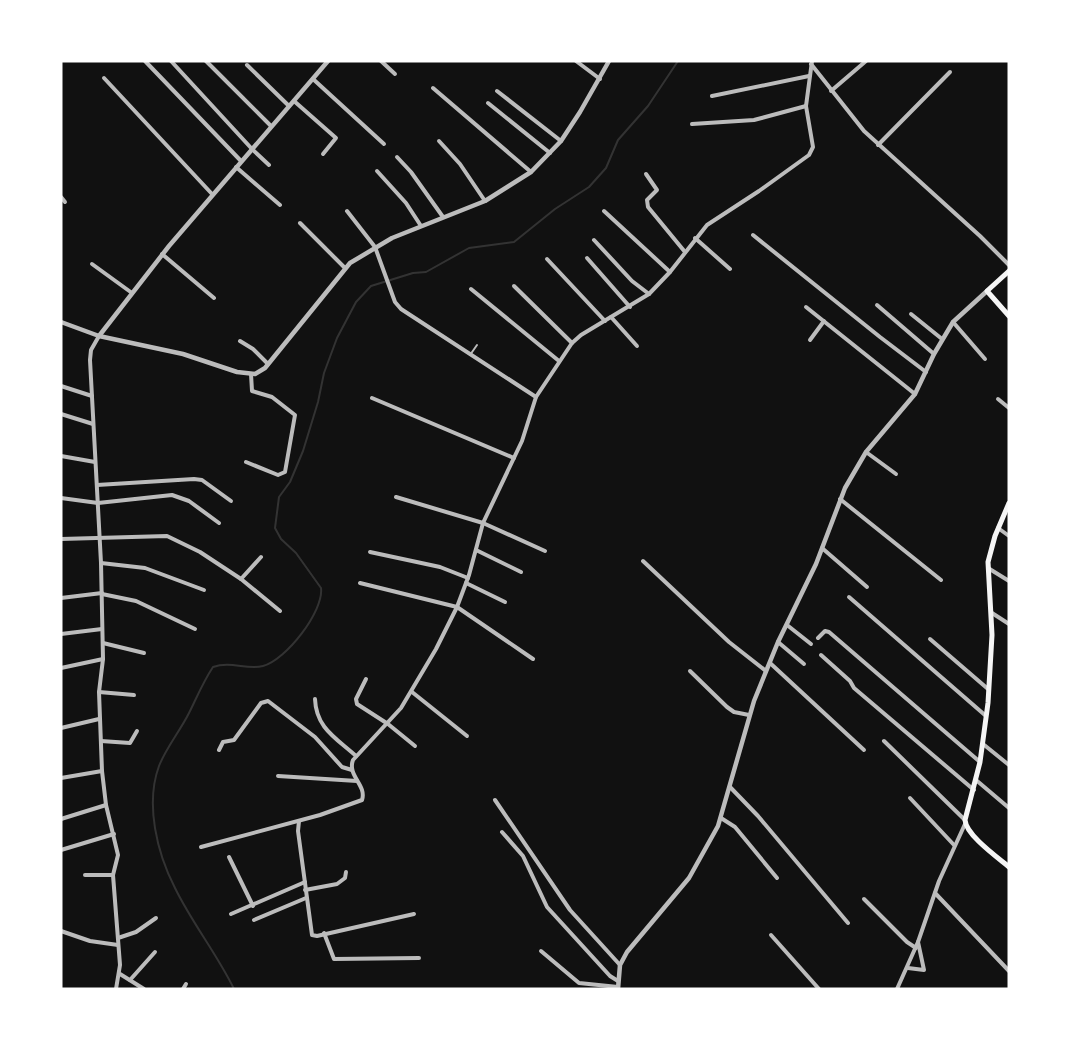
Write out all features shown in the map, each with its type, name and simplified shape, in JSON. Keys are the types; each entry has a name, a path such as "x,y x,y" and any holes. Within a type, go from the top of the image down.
{"main road":[{"path":"1009,271 987,291 1009,316"},
{"path":"1009,503 1007,512 998,528 988,568 992,613 986,716 980,762 965,822 974,837 1009,867"}],"street":[{"path":"145,61 241,161"},
{"path":"171,61 269,165"},
{"path":"206,61 271,126"},
{"path":"116,989 120,974 113,875 118,855 106,805 99,719 99,692 103,659 102,594 91,350 99,336 162,254 328,61"},
{"path":"381,61 395,74"},
{"path":"576,61 600,79"},
{"path":"61,322 99,336 183,354 251,374 258,372 268,364 345,268 375,246 485,201 531,172 561,141 600,79 609,61"},
{"path":"831,91 866,61"},
{"path":"811,63 851,116 878,145 980,236 1009,265"},
{"path":"201,847 299,821 362,800 364,794 352,770 352,764 356,756 388,724 412,692 457,607 476,550 482,523 514,458 536,397 572,343 581,335 649,294 670,272 695,238 718,215 759,191 809,155 813,147 806,106 811,63"},
{"path":"247,64 289,106"},
{"path":"878,145 950,72"},
{"path":"712,96 809,76"},
{"path":"104,78 212,194"},
{"path":"313,79 384,144"},
{"path":"433,88 531,172"},
{"path":"497,91 561,141"},
{"path":"294,101 336,138 323,154"},
{"path":"488,103 550,153"},
{"path":"692,124 754,120 806,106"},
{"path":"439,141 460,164 485,201"},
{"path":"397,157 411,172 443,217"},
{"path":"236,167 280,205"},
{"path":"377,171 406,203 421,226"},
{"path":"646,174 657,190 647,200 648,207 685,252"},
{"path":"61,198 65,202"},
{"path":"347,210 375,246 395,302 401,309 536,397"},
{"path":"604,211 670,272"},
{"path":"300,223 345,268"},
{"path":"754,235 926,372"},
{"path":"695,238 730,269"},
{"path":"594,240 632,281 649,294"},
{"path":"162,254 214,298"},
{"path":"587,258 630,307"},
{"path":"547,259 584,296 605,321"},
{"path":"92,264 132,293"},
{"path":"514,286 572,343"},
{"path":"471,289 559,361"},
{"path":"618,986 620,965 627,952 644,929 689,878 708,846 721,818 749,715 778,642 811,576 840,499 866,452 916,394 934,354 954,322 987,291"},
{"path":"877,305 934,354"},
{"path":"806,307 916,394"},
{"path":"911,314 942,339"},
{"path":"611,318 638,346"},
{"path":"810,340 824,321"},
{"path":"954,322 985,359"},
{"path":"240,341 268,364"},
{"path":"246,462 278,475 285,472 295,415 272,396 252,392 251,374"},
{"path":"61,386 92,396"},
{"path":"372,398 514,458"},
{"path":"998,399 1009,408"},
{"path":"61,414 94,424"},
{"path":"866,452 896,474"},
{"path":"61,456 95,462"},
{"path":"97,485 194,479 202,480 231,501"},
{"path":"61,498 98,504 172,495 189,501 219,523"},
{"path":"396,497 482,523 546,551"},
{"path":"840,499 941,580"},
{"path":"998,528 1009,536"},
{"path":"61,538 167,536 200,552 241,579 280,611"},
{"path":"822,548 867,587"},
{"path":"476,550 521,572"},
{"path":"370,552 440,567 505,602"},
{"path":"241,579 261,557"},
{"path":"643,561 729,642 766,671"},
{"path":"101,563 145,568 204,590"},
{"path":"988,568 1009,581"},
{"path":"360,583 457,607 533,659"},
{"path":"61,598 102,594 145,604 195,629"},
{"path":"849,596 986,716"},
{"path":"992,613 1009,624"},
{"path":"787,625 811,644"},
{"path":"61,634 102,629"},
{"path":"818,638 825,631 828,632 980,762"},
{"path":"930,639 988,689"},
{"path":"778,642 804,664"},
{"path":"103,643 144,653"},
{"path":"821,655 850,681 854,688 974,790"},
{"path":"61,668 103,659"},
{"path":"770,663 864,750"},
{"path":"690,671 727,707 734,712 749,715"},
{"path":"366,679 356,702 415,746"},
{"path":"99,692 134,695"},
{"path":"412,692 467,736"},
{"path":"314,698 317,718 356,756"},
{"path":"219,750 223,742 234,740 261,703 268,701 315,736 342,767 352,770"},
{"path":"61,728 99,719"},
{"path":"101,740 130,743 137,731"},
{"path":"884,741 965,822 935,893 908,968 897,989"},
{"path":"983,744 1009,765"},
{"path":"61,778 102,771"},
{"path":"278,776 358,782"},
{"path":"976,780 1009,808"},
{"path":"730,787 758,816 848,923"},
{"path":"910,798 954,845"},
{"path":"495,800 570,910 620,965"},
{"path":"61,819 106,805"},
{"path":"721,818 734,827 777,878"},
{"path":"299,821 298,831 310,933 314,936 414,914"},
{"path":"502,832 523,856 547,907 618,986"},
{"path":"61,850 114,834"},
{"path":"228,857 253,906"},
{"path":"305,890 337,884 345,878 346,872"},
{"path":"85,874 113,875"},
{"path":"231,914 305,882"},
{"path":"935,893 1009,971"},
{"path":"254,920 306,898"},
{"path":"864,899 907,942 916,948"},
{"path":"118,938 136,932 156,918"},
{"path":"61,931 90,940 118,945"},
{"path":"324,933 334,959 419,958"},
{"path":"772,935 819,989"},
{"path":"908,968 924,970 918,942"},
{"path":"541,951 579,983 618,986"},
{"path":"130,980 155,952"},
{"path":"120,974 144,989"},
{"path":"183,989 186,984"}],"lane":[{"path":"470,354 477,345"}],"waterway":[{"path":"234,989 182,901 163,860 158,844 153,812 155,781 162,759 213,667 220,665 257,667 272,662 282,655 302,633 316,609 321,588 296,553 281,539 275,528 279,497 290,482 303,451 318,402 324,373 337,338 356,302 371,286 413,273 426,272 469,248 514,242 555,209 589,187 606,168 618,140 648,106 678,61"}]}
